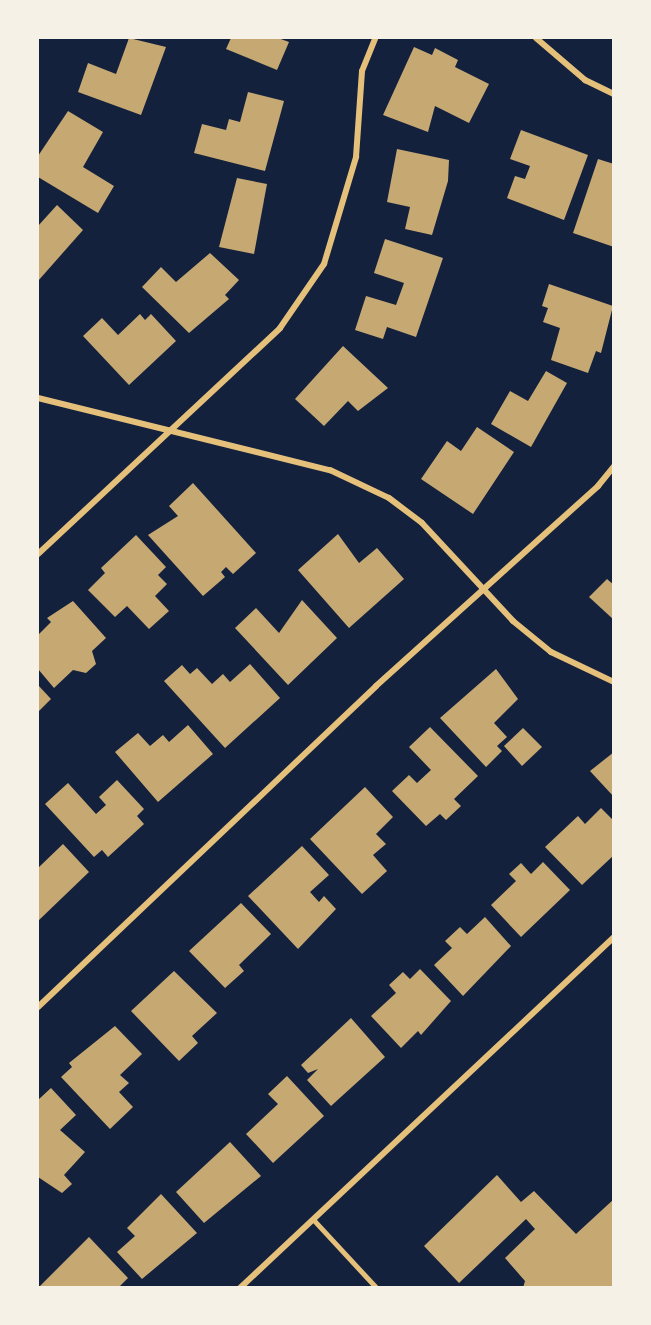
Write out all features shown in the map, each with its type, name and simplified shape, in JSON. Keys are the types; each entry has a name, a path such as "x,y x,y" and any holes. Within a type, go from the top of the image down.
{"street":[{"path":"38,554 280,328 324,264 356,157 362,71 375,38"},
{"path":"536,38 585,80 614,94"},
{"path":"38,398 169,433 330,470 389,498 422,523 484,590 551,652 614,682"},
{"path":"38,1007 614,466"},
{"path":"240,1287 614,938"}],"lane":[{"path":"313,1219 377,1287"}],"building":[{"path":"129,38 166,47 141,115 78,92 88,63 116,74"},
{"path":"231,38 278,38 289,42 277,70 226,49"},
{"path":"414,47 432,55 435,48 458,60 455,67 489,84 469,123 435,106 428,132 383,115"},
{"path":"248,92 284,101 265,171 194,153 202,124 226,130 229,119 240,122"},
{"path":"68,111 103,132 83,167 114,186 98,213 38,177 38,156"},
{"path":"521,130 588,155 564,220 507,198 515,176 525,179 530,166 510,159"},
{"path":"397,149 449,160 448,181 432,235 405,229 410,207 387,202"},
{"path":"598,159 614,164 614,247 573,233"},
{"path":"237,178 267,184 254,254 219,247"},
{"path":"57,205 83,230 38,281 38,226"},
{"path":"385,239 443,258 416,337 387,327 383,339 355,330 366,296 396,305 404,283 374,273"},
{"path":"210,253 239,280 225,295 229,299 189,333 142,287 161,267 176,282"},
{"path":"549,284 613,306 601,353 596,351 588,373 551,360 560,328 543,322 548,308 542,306"},
{"path":"140,314 145,320 151,314 176,341 129,385 83,336 102,318 118,335"},
{"path":"343,346 388,388 358,411 348,401 324,426 295,399"},
{"path":"546,371 567,383 531,447 491,424 510,391 528,401"},
{"path":"477,427 514,452 473,514 421,479 447,441 461,451"},
{"path":"193,483 256,553 233,574 226,567 221,572 225,577 203,596 148,535 178,516 169,506"},
{"path":"338,534 359,563 377,548 404,579 349,628 298,570"},
{"path":"136,535 166,567 158,575 167,584 155,596 169,611 149,629 127,606 115,617 88,590 105,573 101,568"},
{"path":"607,579 614,585 614,620 589,597"},
{"path":"302,600 337,638 288,685 235,628 256,608 279,633"},
{"path":"73,601 106,638 92,651 96,664 86,673 73,670 54,688 38,669 38,635 51,622 47,618"},
{"path":"250,664 280,698 225,748 164,681 182,665 190,674 197,668 212,684 223,674 230,682"},
{"path":"496,669 518,699 494,723 507,737 497,746 502,751 486,767 440,718"},
{"path":"38,685 51,699 38,712"},
{"path":"188,725 213,754 158,802 115,752 138,733 150,746 163,735 169,742"},
{"path":"430,727 478,776 454,799 461,806 446,820 440,814 426,826 392,791 409,775 417,783 431,770 409,747"},
{"path":"523,728 542,747 522,766 504,746"},
{"path":"614,752 614,797 590,771"},
{"path":"117,780 144,809 137,816 144,824 108,857 102,850 94,857 45,804 68,783 96,814 106,805 99,797"},
{"path":"365,787 393,817 376,834 386,844 373,855 387,871 362,894 310,839"},
{"path":"601,808 614,821 614,855 582,885 545,847 578,816 585,824"},
{"path":"63,844 89,872 38,921 38,868"},
{"path":"302,846 329,875 310,892 319,902 324,896 336,909 298,949 248,896"},
{"path":"543,862 570,890 521,937 491,905 516,881 509,874 521,863 531,874"},
{"path":"241,903 271,934 239,965 244,971 225,988 189,951"},
{"path":"485,917 511,946 463,996 434,965 452,948 445,941 460,927 467,934"},
{"path":"420,969 451,1001 421,1035 418,1031 401,1048 371,1016 396,993 389,985 403,972 410,979"},
{"path":"174,971 217,1013 192,1036 198,1043 179,1061 131,1011"},
{"path":"351,1018 385,1057 331,1106 307,1080 318,1069 308,1073 301,1065"},
{"path":"115,1026 142,1054 120,1075 129,1083 119,1092 133,1107 110,1129 61,1077 72,1067 69,1063"},
{"path":"287,1076 324,1116 273,1163 246,1134 278,1104 268,1094"},
{"path":"51,1088 76,1115 60,1130 85,1152 64,1175 72,1184 62,1193 38,1177 38,1100"},
{"path":"230,1142 261,1176 204,1223 176,1192"},
{"path":"497,1175 521,1202 534,1191 576,1234 614,1199 614,1288 523,1288 525,1281 505,1258 535,1229 526,1219 459,1283 424,1246"},
{"path":"161,1194 197,1233 142,1279 117,1252 135,1236 127,1228"},
{"path":"89,1237 128,1278 118,1288 38,1288"}]}
